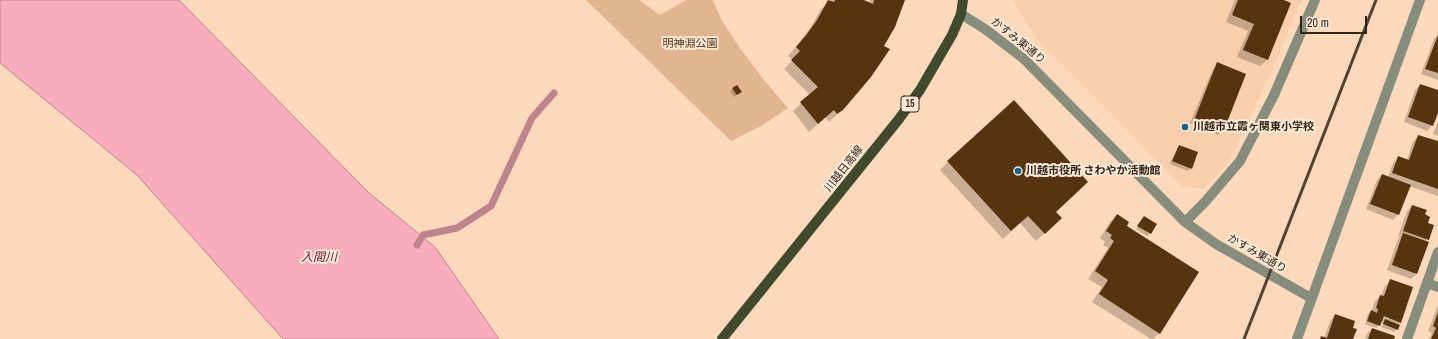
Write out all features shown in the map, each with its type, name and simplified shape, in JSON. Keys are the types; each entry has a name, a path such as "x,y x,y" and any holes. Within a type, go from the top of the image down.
{"main road":[{"name":"川越日高線","path":"722,339 838,196 920,90 952,35 961,14 963,0"}],"street":[{"path":"1185,222 1205,202 1240,161 1274,95 1315,0"},
{"path":"1297,339 1420,0"},
{"name":"かすみ東通り","path":"961,14 985,29 1023,58 1185,222 1216,244 1311,298"},
{"path":"1406,339 1438,252"},
{"path":"1427,283 1438,287"}],"shaded area":[{"name":"川越市立霞ヶ関東小学校","path":"1013,0 1301,0 1273,69 1228,164 1203,189 1182,186 1034,36"}],"green space":[{"name":"明神淵公園","path":"586,0 639,0 660,15 686,0 713,0 721,19 740,48 763,79 788,108 763,125 731,141"}],"water":[{"name":"入間川","path":"0,0 179,0 369,193 435,247 499,339 283,339 137,175 0,63"}],"building":[{"path":"828,0 834,2 835,0 864,0 873,4 874,0 905,0 895,27 884,46 890,49 871,77 843,110 837,114 834,110 818,124 800,102 818,87 791,60 800,51 796,47 817,20"},
{"path":"1238,0 1284,0 1291,3 1268,60 1243,50 1254,24 1232,15"},
{"path":"1438,35 1438,73 1425,69"},
{"path":"1217,62 1246,74 1224,130 1195,118"},
{"path":"1420,84 1438,90 1438,113 1433,126 1408,117"},
{"path":"737,85 742,92 737,95 732,88"},
{"name":"川越市役所 さわやか活動館","path":"1014,100 1088,182 1056,212 1062,218 1045,234 1028,216 1011,231 947,161"},
{"path":"1418,135 1438,141 1438,189 1392,173 1398,156 1409,160"},
{"path":"1179,145 1198,152 1192,169 1172,161"},
{"path":"1382,174 1411,185 1399,215 1370,204"},
{"path":"1412,205 1427,210 1425,214 1430,217 1428,223 1434,225 1429,240 1403,231"},
{"path":"1117,214 1129,222 1127,226 1199,272 1160,334 1099,294 1108,280 1095,271 1114,241 1110,238 1112,235 1106,231"},
{"path":"1144,216 1157,224 1151,234 1137,226"},
{"path":"1403,233 1429,242 1417,274 1392,265"},
{"path":"1390,279 1413,287 1401,323 1384,316 1380,326 1367,321 1371,310 1377,313 1378,309 1376,308 1380,295 1384,296"},
{"path":"1438,312 1438,339 1431,339 1436,328 1433,326"},
{"path":"1335,314 1355,321 1353,328 1357,329 1353,339 1320,339 1321,336 1327,338"},
{"path":"1385,319 1400,325 1398,330 1383,324"},
{"path":"1372,328 1395,336 1394,339 1368,339"}],"waterway":[{"path":"417,245 423,235 457,228 491,206 532,118 554,93"}],"railway":[{"path":"1244,339 1376,0"}],"place":[{"name":"川越市立霞ヶ関東小学校","path":"1185,127"},
{"name":"川越市役所 さわやか活動館","path":"1018,171"}]}
